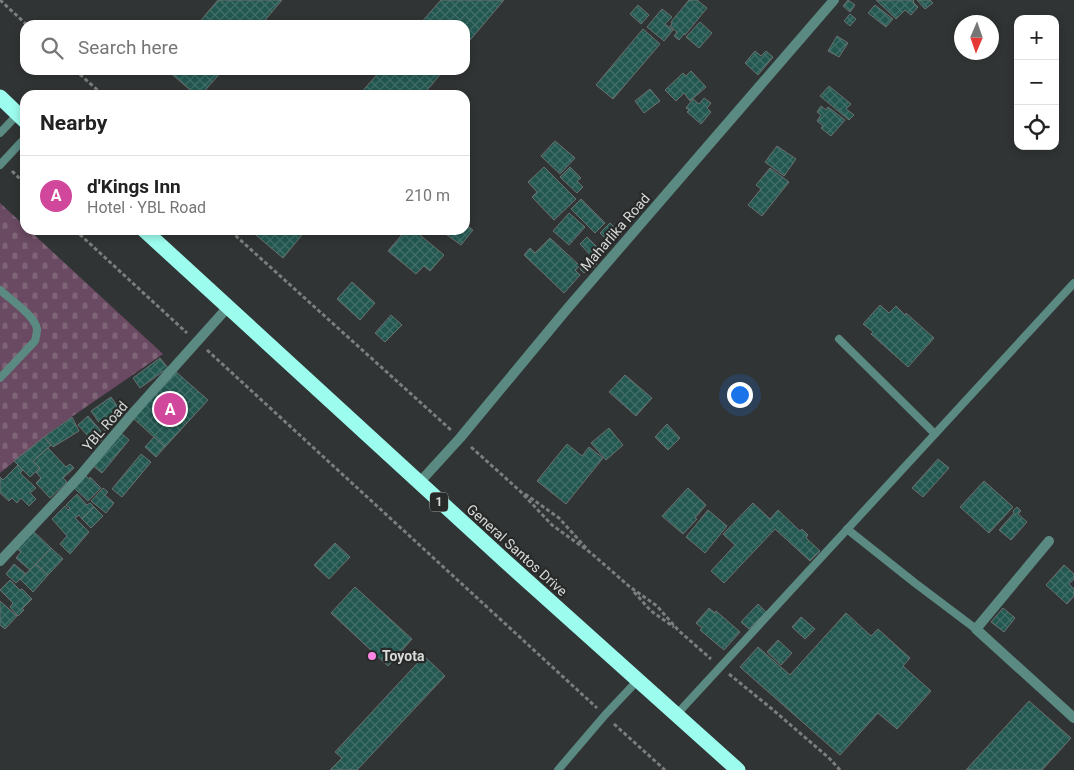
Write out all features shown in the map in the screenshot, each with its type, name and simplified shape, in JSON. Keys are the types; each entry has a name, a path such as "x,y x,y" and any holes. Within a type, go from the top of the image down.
{"highway":[{"path":"0,97 20,117"},
{"name":"General Santos Drive","path":"149,235 419,483 738,770"}],"street":[{"name":"Maharlika Road","path":"419,483 460,438 574,301 834,0"},
{"name":"YBL Road","path":"0,561 79,477 133,413 228,307"},
{"path":"1049,541 976,629 1074,718"}],"lane":[{"path":"0,133 20,119"},
{"path":"0,165 20,143"},
{"path":"677,714 1074,283"},
{"path":"0,290 31,317 37,327 35,341 0,378"},
{"path":"839,339 935,434"},
{"path":"847,529 976,629"},
{"path":"558,770 638,680"}],"path":[{"path":"0,0 22,20"},
{"path":"81,75 97,90"},
{"path":"81,235 665,770"},
{"path":"236,235 520,491 552,526 591,553"},
{"path":"520,491 559,518 591,553 630,588 651,611 678,630 829,758 840,770"},
{"path":"630,588 657,606 678,630"}],"green space":[{"path":"0,203 20,221 20,235 34,235 163,354 54,429 0,473"}],"building":[{"path":"218,0 282,0 265,20 201,20"},
{"path":"441,0 504,0 470,40 470,20 423,20"},
{"path":"689,0 697,0 707,8 679,40 674,36 677,32 670,26 671,22"},
{"path":"848,0 855,5 850,12 843,6"},
{"path":"876,0 913,0 918,7 911,15 905,10 896,19"},
{"path":"917,0 930,0 933,3 925,9"},
{"path":"638,5 649,15 641,24 630,14"},
{"path":"875,5 893,19 886,27 868,13"},
{"path":"662,9 672,17 665,24 673,30 664,41 647,27"},
{"path":"850,14 856,19 850,26 844,21"},
{"path":"700,22 712,33 699,48 686,37"},
{"path":"643,29 660,44 613,99 596,85"},
{"path":"837,36 848,43 839,57 828,51"},
{"path":"755,51 761,56 766,51 773,57 758,75 745,63"},
{"path":"691,71 706,87 690,101 684,93 676,101 665,90 683,73 686,76"},
{"path":"173,75 219,75 205,90 190,90"},
{"path":"377,75 440,75 427,90 363,90"},
{"path":"829,86 851,104 846,109 854,115 849,120 820,96"},
{"path":"650,89 660,101 644,113 635,101"},
{"path":"704,98 711,103 707,108 711,112 701,124 687,112 689,110 686,108 693,99 699,104"},
{"path":"821,106 826,110 828,107 845,120 831,136 821,128 823,126 817,121 821,115 817,112"},
{"path":"555,141 575,158 560,174 541,156"},
{"path":"777,146 796,159 784,176 765,162"},
{"path":"544,167 576,199 554,220 532,197 537,192 528,182"},
{"path":"570,167 581,178 577,181 583,187 577,193 560,177"},
{"path":"770,168 789,182 762,216 748,205 761,189 756,185"},
{"path":"581,199 605,223 595,233 571,209"},
{"path":"569,213 585,227 569,245 553,231"},
{"path":"610,223 622,234 611,244 600,233"},
{"path":"256,235 302,235 283,258"},
{"path":"402,235 420,235 444,255 430,271 424,266 416,274 388,251"},
{"path":"447,235 469,235 461,245"},
{"path":"587,237 603,253 596,261 580,244"},
{"path":"550,238 580,266 575,270 580,275 564,293 524,255 530,248 535,253"},
{"path":"590,257 597,264 592,269 590,267 584,273 580,269"},
{"path":"352,282 375,303 360,320 337,299"},
{"path":"880,305 889,313 896,306 934,338 908,367 871,334 873,332 863,324"},
{"path":"391,315 402,325 385,342 375,333"},
{"path":"160,358 168,368 140,388 133,378"},
{"path":"175,371 208,400 187,423 155,393"},
{"path":"625,375 652,398 636,416 609,392"},
{"path":"155,393 187,423 165,447 133,418"},
{"path":"111,397 120,410 107,419 112,426 105,431 91,411"},
{"path":"88,416 101,431 99,434 103,439 93,448 85,438 88,436 78,425"},
{"path":"72,417 79,431 53,447 44,437"},
{"path":"667,424 680,438 668,450 655,437"},
{"path":"609,428 623,445 606,460 591,443"},
{"path":"120,432 129,440 102,473 92,465"},
{"path":"44,437 51,445 33,461 40,468 30,477 14,461"},
{"path":"154,437 165,447 156,457 145,447"},
{"path":"567,444 582,456 589,447 603,458 566,504 537,481"},
{"path":"48,448 66,467 70,464 74,468 63,478 67,482 50,498 36,483 41,478 36,472 40,468 33,461"},
{"path":"141,454 151,462 122,497 112,489"},
{"path":"938,459 949,468 923,497 912,488"},
{"path":"18,465 23,470 20,473 36,488 30,493 36,499 29,506 21,498 17,503 12,498 9,501 0,493 0,477 3,480"},
{"path":"86,476 89,479 90,477 101,488 88,501 74,488"},
{"path":"984,481 1013,507 989,533 960,507"},
{"path":"103,488 108,492 105,495 114,503 106,513 91,501"},
{"path":"688,488 706,505 695,518 697,519 683,534 662,516"},
{"path":"77,494 87,505 90,503 94,507 82,519 79,515 75,518 89,532 70,554 60,544 67,536 52,519 65,506 68,510 70,508 66,505"},
{"path":"753,503 770,519 778,510 800,531 802,529 808,535 806,538 820,551 810,561 775,529 724,583 711,571 735,545 723,534"},
{"path":"94,507 103,516 91,528 82,519"},
{"path":"1017,507 1021,511 1018,514 1027,522 1011,540 999,530"},
{"path":"708,510 727,526 705,553 686,537"},
{"path":"33,531 51,548 30,570 16,558 21,552 17,549"},
{"path":"335,543 350,557 329,579 314,565"},
{"path":"51,548 63,559 48,575 36,564"},
{"path":"14,564 26,574 16,583 6,574"},
{"path":"36,564 48,575 33,592 20,579"},
{"path":"1064,565 1074,574 1074,579 1069,584 1074,589 1074,596 1067,604 1046,585"},
{"path":"10,580 32,599 18,616 10,607 13,603 0,590"},
{"path":"355,587 412,639 388,666 331,613"},
{"path":"0,601 17,616 5,629 0,625"},
{"path":"758,604 766,612 749,629 741,622"},
{"path":"709,608 715,613 716,611 740,632 724,650 700,630 702,628 696,623"},
{"path":"1003,608 1015,618 1004,632 991,622"},
{"path":"846,613 871,636 878,629 910,658 903,666 931,691 897,729 878,713 840,755 740,667 758,647 790,675"},
{"path":"801,617 815,629 805,639 792,627"},
{"path":"778,640 792,653 781,665 767,652"},
{"path":"424,656 445,676 357,770 330,770 342,758 335,752"},
{"path":"1029,701 1071,738 1042,770 966,770"}],"place":[{"name":"d'Kings Inn","path":"170,409"},
{"name":"Toyota","path":"372,656"}]}
